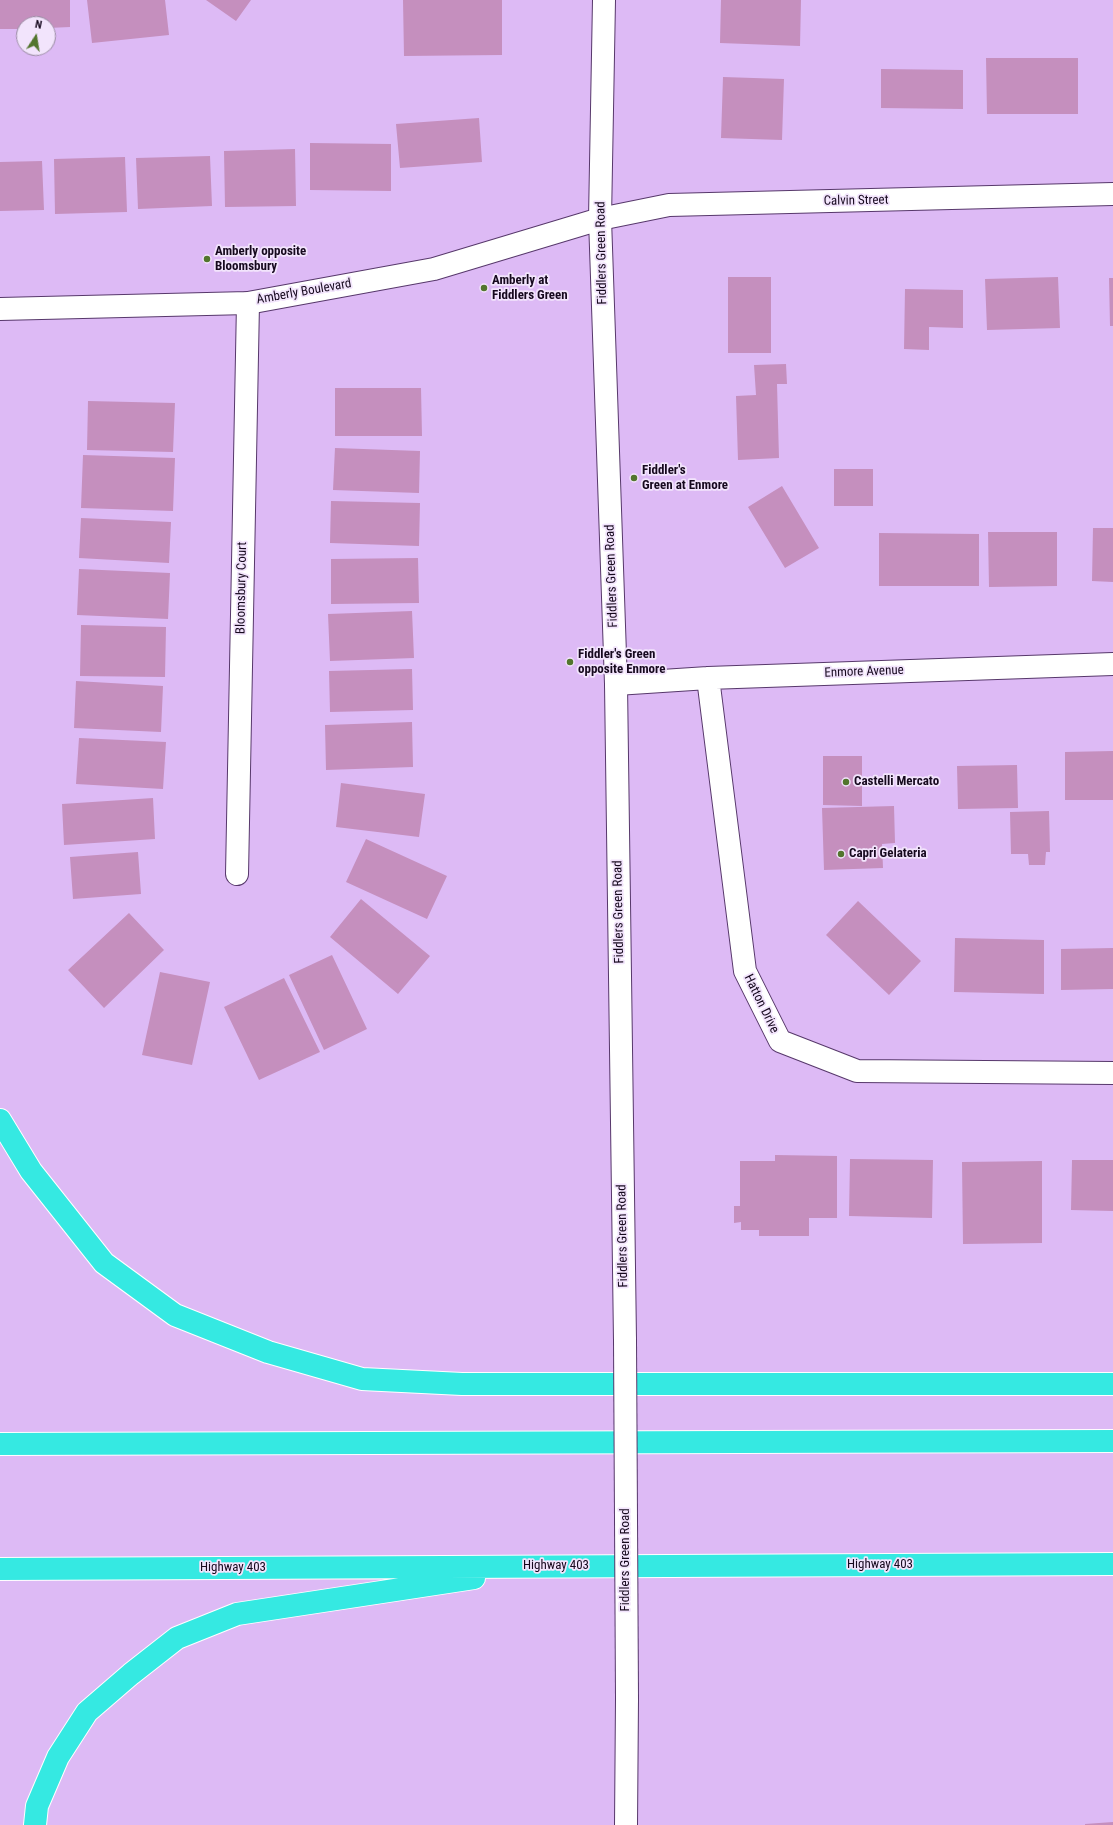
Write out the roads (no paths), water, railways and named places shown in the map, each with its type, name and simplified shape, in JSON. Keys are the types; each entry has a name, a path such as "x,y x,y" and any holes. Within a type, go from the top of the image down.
{"highway":[{"path":"0,1120 31,1172 104,1263 175,1315 268,1352 362,1379 462,1384 1113,1384"},
{"path":"0,1444 1113,1441"},
{"name":"Highway 403","path":"0,1569 1113,1564"},
{"path":"35,1825 37,1806 58,1757 87,1712 131,1674 177,1638 236,1614 548,1566"}],"street":[{"name":"Fiddlers Green Road","path":"604,0 600,220 616,684 625,1340 627,1699 626,1825"},
{"name":"Calvin Street","path":"600,220 669,205 1113,194"},
{"name":"Amberly Boulevard","path":"0,309 248,303 434,269 600,220"},
{"name":"Bloomsbury Court","path":"237,874 248,303"},
{"name":"Enmore Avenue","path":"616,684 708,678 1113,664"},
{"name":"Hatton Drive","path":"708,678 745,971 780,1042 858,1071 1113,1074"}],"place":[{"name":"Amberly opposite Bloomsbury","path":"207,259"},
{"name":"Amberly at Fiddlers Green","path":"484,288"},
{"name":"Fiddler's Green at Enmore","path":"634,478"},
{"name":"Fiddler's Green opposite Enmore","path":"570,662"},
{"name":"Castelli Mercato","path":"846,782"},
{"name":"Capri Gelateria","path":"841,854"}]}
